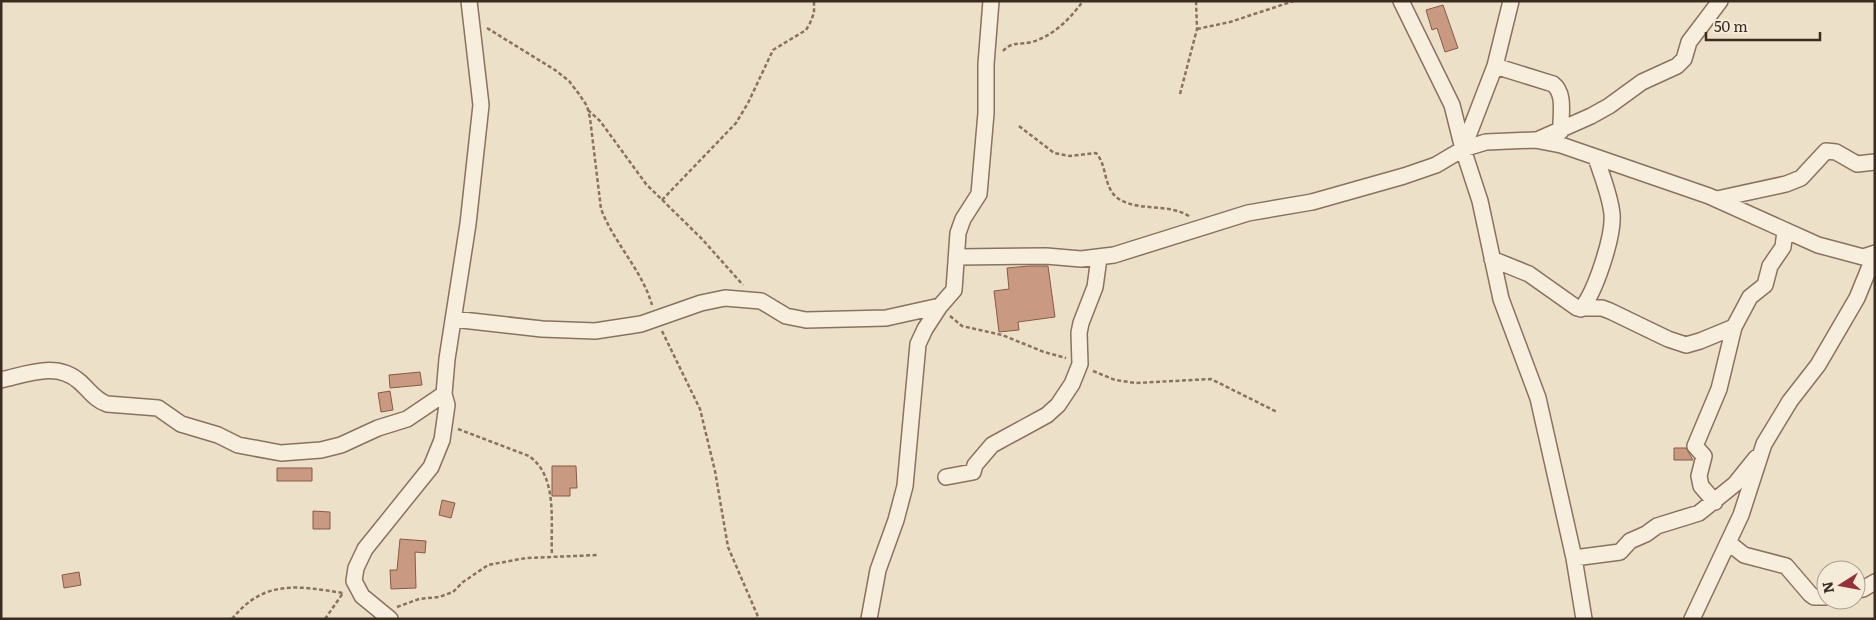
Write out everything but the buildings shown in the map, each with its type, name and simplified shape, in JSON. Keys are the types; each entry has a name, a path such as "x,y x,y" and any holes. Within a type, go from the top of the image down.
{"street":[{"path":"869,619 878,570 896,520 905,486 918,344 940,306 954,290 958,256 958,232 963,219 979,194 986,113 986,64 992,1"},
{"path":"1401,1 1452,105 1463,149 1480,201 1501,299 1538,398 1574,558 1584,619"},
{"path":"1463,149 1494,66 1511,1"},
{"path":"1535,140 1561,131 1609,106 1642,82 1678,66 1684,59 1689,42 1720,1"},
{"path":"387,615 362,596 354,581 356,568 365,549 431,467 438,453 446,422 447,406 444,394 453,319 468,224 481,105 470,7"},
{"path":"1494,66 1553,84 1558,88 1561,101 1561,131"},
{"path":"958,256 1099,258 1204,229 1248,213 1312,202 1404,176 1436,165 1463,149 1486,142 1535,140 1561,145 1717,200 1818,245 1863,256 1875,254"},
{"path":"1717,200 1786,184 1801,178 1826,151 1836,152 1857,164 1875,162"},
{"path":"1582,309 1588,301 1601,267 1612,221 1608,199 1596,158"},
{"path":"1714,502 1701,486 1699,476 1704,456 1695,442 1706,424 1718,389 1734,327 1750,297 1763,288 1770,266 1783,247 1786,231"},
{"path":"1574,558 1620,552 1630,541 1657,526 1693,516 1736,484 1750,468 1790,401 1818,365 1857,298 1875,254"},
{"path":"946,477 973,472 975,465 992,445 1047,415 1058,405 1072,384 1080,364 1079,333 1095,287 1099,258"},
{"path":"1492,259 1529,274 1571,305 1582,309 1594,308 1610,311 1668,339 1686,345 1734,327"},
{"path":"453,319 542,329 595,331 641,324 717,298 761,301 786,316 806,320 886,318 940,306"},
{"path":"1,380 41,370 62,372 73,376 100,402 158,408 181,424 218,435 238,445 281,453 321,450 341,444 378,428 408,419 436,402 444,394"},
{"path":"1692,619 1729,543 1750,491 1764,444"},
{"path":"1729,543 1744,556 1786,566 1810,594 1816,597"}],"path":[{"path":"662,200 736,123 773,50 806,30 810,24 814,13 814,1"},
{"path":"986,64 1000,56 1009,46 1032,42 1056,29 1076,11 1083,1"},
{"path":"1180,94 1197,29 1196,1"},
{"path":"1197,29 1230,22 1294,1"},
{"path":"470,7 488,30 569,80 588,110 600,121 634,170 702,239 746,288 761,301"},
{"path":"588,110 601,209 606,223 650,296 657,319 700,409 716,471 728,547 759,619"},
{"path":"1019,126 1054,153 1070,156 1096,154 1101,160 1105,178 1110,189 1123,202 1178,210 1204,229"},
{"path":"940,306 962,326 1002,335 1124,382 1150,383 1211,379 1277,412"},
{"path":"446,422 462,431 529,456 539,463 548,484 552,556"},
{"path":"387,615 419,599 439,597 453,592 463,582 488,565 552,556 599,554"},
{"path":"325,619 354,581"},
{"path":"232,619 243,605 273,589 287,587 343,593"}]}
